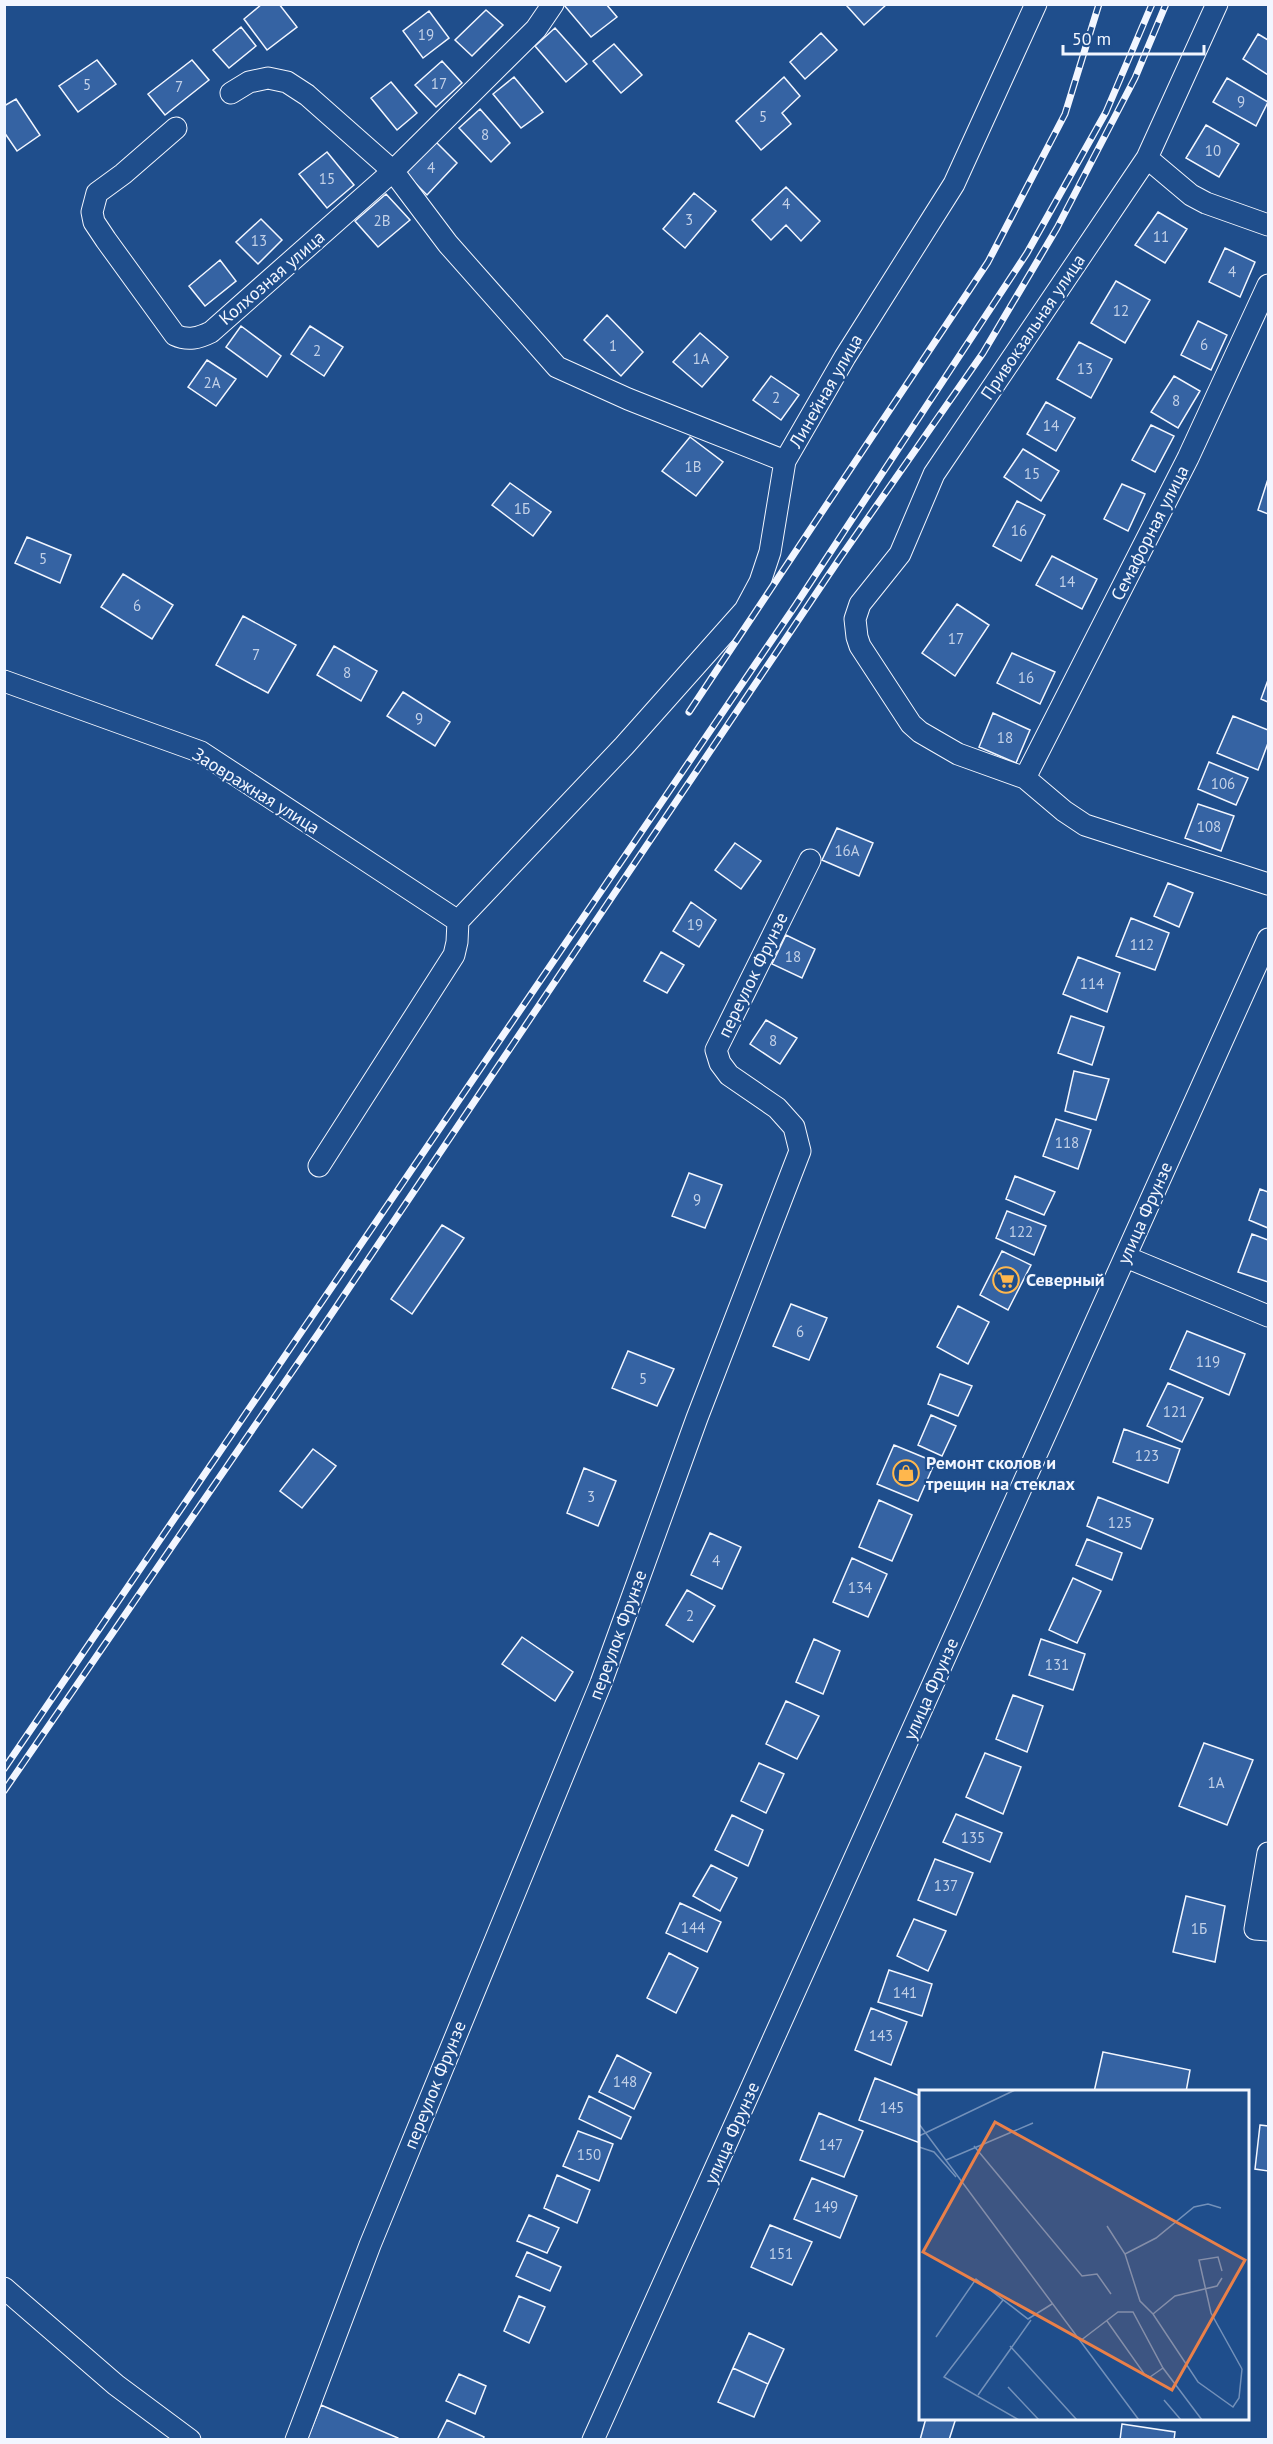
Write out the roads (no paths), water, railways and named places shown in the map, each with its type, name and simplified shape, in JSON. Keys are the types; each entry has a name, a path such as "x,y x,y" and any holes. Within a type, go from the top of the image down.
{"street":[{"name":"Колхозная улица","path":"176,128 123,174 97,193 92,212 94,222 106,240 176,336 182,339 200,338 211,332 393,171 536,29 553,4"},
{"name":"Линейная улица","path":"231,93 258,79 277,79 287,82 307,95 393,171 448,244 557,367 628,399 785,461 845,357 954,184 1036,4"},
{"name":"Привокзальная улица","path":"1025,778 958,754 920,732 911,724 860,646 856,629 857,611 900,554 934,474 1147,158 1217,4"},
{"path":"1147,158 1191,195 1206,203 1269,225"},
{"name":"Семафорная улица","path":"1025,778 1188,458 1269,285"},
{"path":"319,1166 454,955 458,921 624,746 745,610 770,552 785,461"},
{"name":"Заовражная улица","path":"4,681 201,752 458,921"},
{"path":"1025,778 1064,811 1085,825 1269,884"},
{"name":"переулок Фрунзе","path":"297,2439 370,2245 601,1683 697,1418 800,1150 794,1127 777,1108 729,1075 720,1063 716,1050 810,860"},
{"name":"улица Фрунзе","path":"593,2439 1269,939"},
{"path":"1126,1257 1269,1316"},
{"path":"1269,1853 1255,1929 1269,1930"},
{"path":"4,2288 116,2385 190,2439"},
{"path":"599,2439 606,2412"}],"railway":[{"path":"689,712 988,262 1065,114 1099,4"},
{"path":"4,1769 795,606 1027,253 1106,112 1152,4"},
{"path":"4,1791 318,1334 840,558 983,353 1057,228 1135,78 1166,4"}],"place":[{"name":"Северный","path":"1006,1280"},
{"name":"Ремонт сколов и трещин на стеклах","path":"906,1473"}]}
